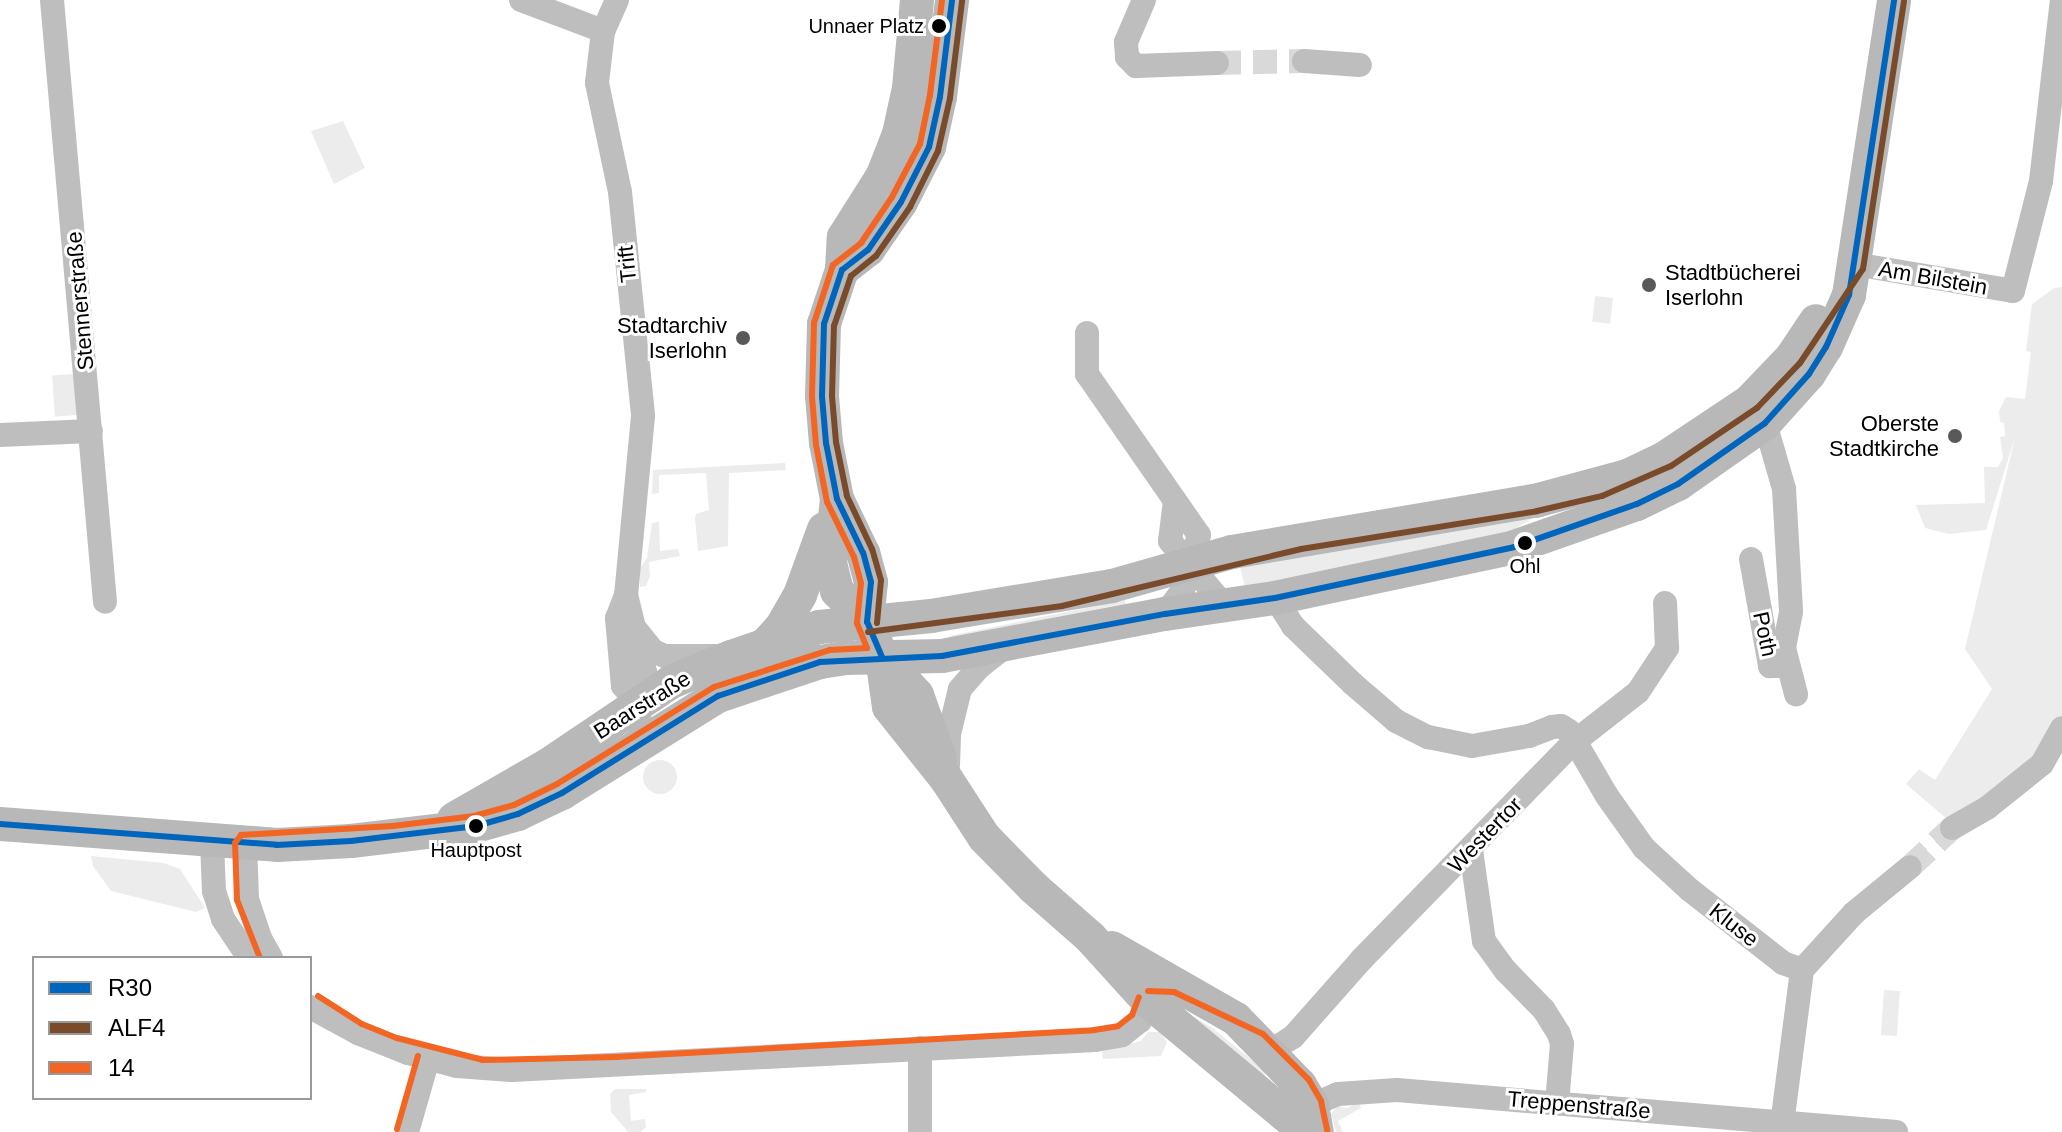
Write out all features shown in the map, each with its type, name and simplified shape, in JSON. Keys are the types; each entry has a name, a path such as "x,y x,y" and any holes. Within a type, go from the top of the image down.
{"main road":[{"path":"867,622 871,582 863,553 837,499 826,443 822,354 824,324 842,270 844,237 883,175 899,134 909,88 917,0"},
{"path":"842,270 868,250 901,202 929,147 940,97 952,0"},
{"name":"Baarstraße","path":"0,824 228,843 351,841 476,826 518,814 562,793 641,741 718,696 832,660 942,656 1165,614 1275,598 1502,550 1562,532 1678,484 1765,423 1809,374 1826,347 1849,295 1894,0"},
{"name":"Baarstraße","path":"434,830 548,765 680,677 819,627 931,616 1060,596 1299,539 1556,497 1627,476 1665,458 1750,401 1792,357 1854,264"},
{"path":"837,499 830,563 837,591 867,622 882,657 889,707 947,780 984,837 1034,888 1090,937 1148,1001 1312,1123"},
{"path":"765,645 781,628 800,595 813,553 837,499"},
{"path":"882,657 917,695 947,780"},
{"path":"1090,937 1236,1019 1294,1078 1312,1123"}],"street":[{"name":"Stennerstraße","path":"52,0 105,602"},
{"path":"521,0 603,31"},
{"name":"Trift","path":"617,0 603,31 597,83 620,192 643,416 626,595 617,618 623,686 638,703"},
{"path":"1144,0 1126,42 1127,57 1136,66 1217,63"},
{"name":"Am Bilstein","path":"1854,264 2013,291 2041,181 2062,0"},
{"path":"1304,61 1360,65"},
{"path":"1087,333 1087,374 1175,501 1170,541 1218,598 1229,604"},
{"path":"1765,423 1784,489 1791,612 1784,648 1786,666"},
{"path":"0,435 91,431"},
{"path":"1556,497 1562,532"},
{"name":"Poth","path":"1751,559 1770,666 1786,666 1796,694"},
{"path":"1165,614 1183,590 1191,563"},
{"name":"Trift","path":"626,595 645,672 638,703 641,741"},
{"path":"1275,598 1293,626 1353,684 1396,721 1413,730 1447,743 1472,746 1561,726 1569,731 1574,742"},
{"name":"Westertor","path":"1262,1047 1293,1037 1362,959 1574,742 1638,692 1667,648 1665,603"},
{"path":"637,631 653,651 665,656 731,657"},
{"path":"947,780 949,734 960,689 978,668 1006,646"},
{"path":"1952,828 1987,808 2042,764 2062,728"},
{"name":"Kluse","path":"1574,742 1644,848 1690,890 1783,963 1802,970"},
{"path":"228,843 214,891 228,927 248,956"},
{"path":"228,843 260,938 270,956"},
{"path":"1471,850 1484,941 1506,971 1544,1010 1559,1034 1562,1044 1557,1103"},
{"path":"1781,1127 1802,970 1854,913 1910,867"},
{"path":"312,1006 358,1033 428,1059 482,1070 551,1069 1108,1037 1122,1035 1140,1021 1148,1001 1170,1001 1195,1011 1229,1032 1262,1047"},
{"path":"920,1048 920,1132"},
{"path":"407,1132 428,1059"},
{"name":"Treppenstraße","path":"1312,1123 1338,1094 1381,1090 1557,1103 1781,1127 1896,1132"}],"shaded area":[{"path":"343,121 365,168 334,184 311,131"},
{"path":"2062,287 2062,721 2040,760 1953,824 1906,784 1919,769 1935,780 1992,689 1965,649 2015,437 1986,530 1949,534 1925,528 1916,505 1985,503 1984,467 1998,467 2003,458 2000,437 2005,436 2004,423 2000,422 1999,411 2006,397 2025,399 2031,352 2026,351 2032,304 2054,288"},
{"path":"1595,296 1613,298 1610,324 1592,322"},
{"path":"74,374 77,415 55,416 52,376"},
{"path":"785,463 786,470 729,473 728,546 698,551 696,514 709,510 706,473 659,475 659,493 652,494 653,470"},
{"path":"1538,515 1513,530 1245,587 1240,567"},
{"path":"659,522 660,551 678,549 680,556 649,562 650,576 646,586 640,587 640,568 647,558 652,523"},
{"path":"1125,600 1126,605 953,648 949,636"},
{"path":"660,760 672,765 677,777 672,789 660,794 648,789 643,777 648,765"},
{"path":"91,856 164,863 180,869 205,908 196,912 111,891 93,866"},
{"path":"1884,990 1900,991 1897,1036 1881,1035"},
{"path":"1194,1017 1267,1072 1262,1079"},
{"path":"1148,1032 1160,1032 1167,1042 1161,1056 1103,1059 1102,1051 1141,1041"},
{"path":"615,1089 646,1089 646,1092 629,1095 631,1121 645,1119 646,1127 641,1132 628,1132 611,1112 610,1094"},
{"path":"1359,1102 1361,1108 1338,1121 1343,1132 1336,1132 1331,1114 1337,1106 1347,1108"}],"tunnel":[{"path":"1217,63 1304,61"},
{"path":"1910,867 1952,828"}],"transit line":[{"name":"14","path":"259,956 237,900 235,843 241,835 393,826 474,816 514,805 557,784 714,687 830,650 867,648 857,623 861,583 854,557 827,502 816,445 812,396 814,323 833,265 861,243 892,197 920,144 930,95 942,0"},
{"name":"R30","path":"882,657 867,622 871,582 863,553 837,499 826,443 822,396 824,324 842,270 868,250 901,202 929,147 940,97 952,0"},
{"name":"R30","path":"0,824 277,845 351,841 476,826 518,814 562,793 718,696 820,662 942,656 1165,614 1275,598 1514,547 1637,504 1678,484 1765,423 1809,374 1826,347 1849,295 1894,0"},
{"name":"ALF4","path":"877,623 881,580 872,549 847,496 836,442 832,396 834,326 851,276 876,256 910,207 938,151 950,98 962,1"},
{"name":"ALF4","path":"868,632 1062,606 1301,549 1537,511 1602,496 1671,466 1757,408 1800,363 1863,269 1904,1"},
{"name":"14","path":"1148,991 1174,992 1263,1034 1309,1080 1321,1101 1327,1130"},
{"name":"14","path":"318,996 362,1024 397,1038 483,1060 615,1057 1094,1030 1118,1026 1132,1015 1139,997"},
{"name":"14","path":"397,1129 418,1056"}],"place":[{"name":"Unnaer Platz","path":"939,26"},
{"name":"Stadtbücherei Iserlohn","path":"1649,285"},
{"name":"Stadtarchiv Iserlohn","path":"743,338"},
{"name":"Oberste Stadtkirche","path":"1955,436"},
{"name":"Ohl","path":"1525,543"},
{"name":"Hauptpost","path":"476,826"}]}
